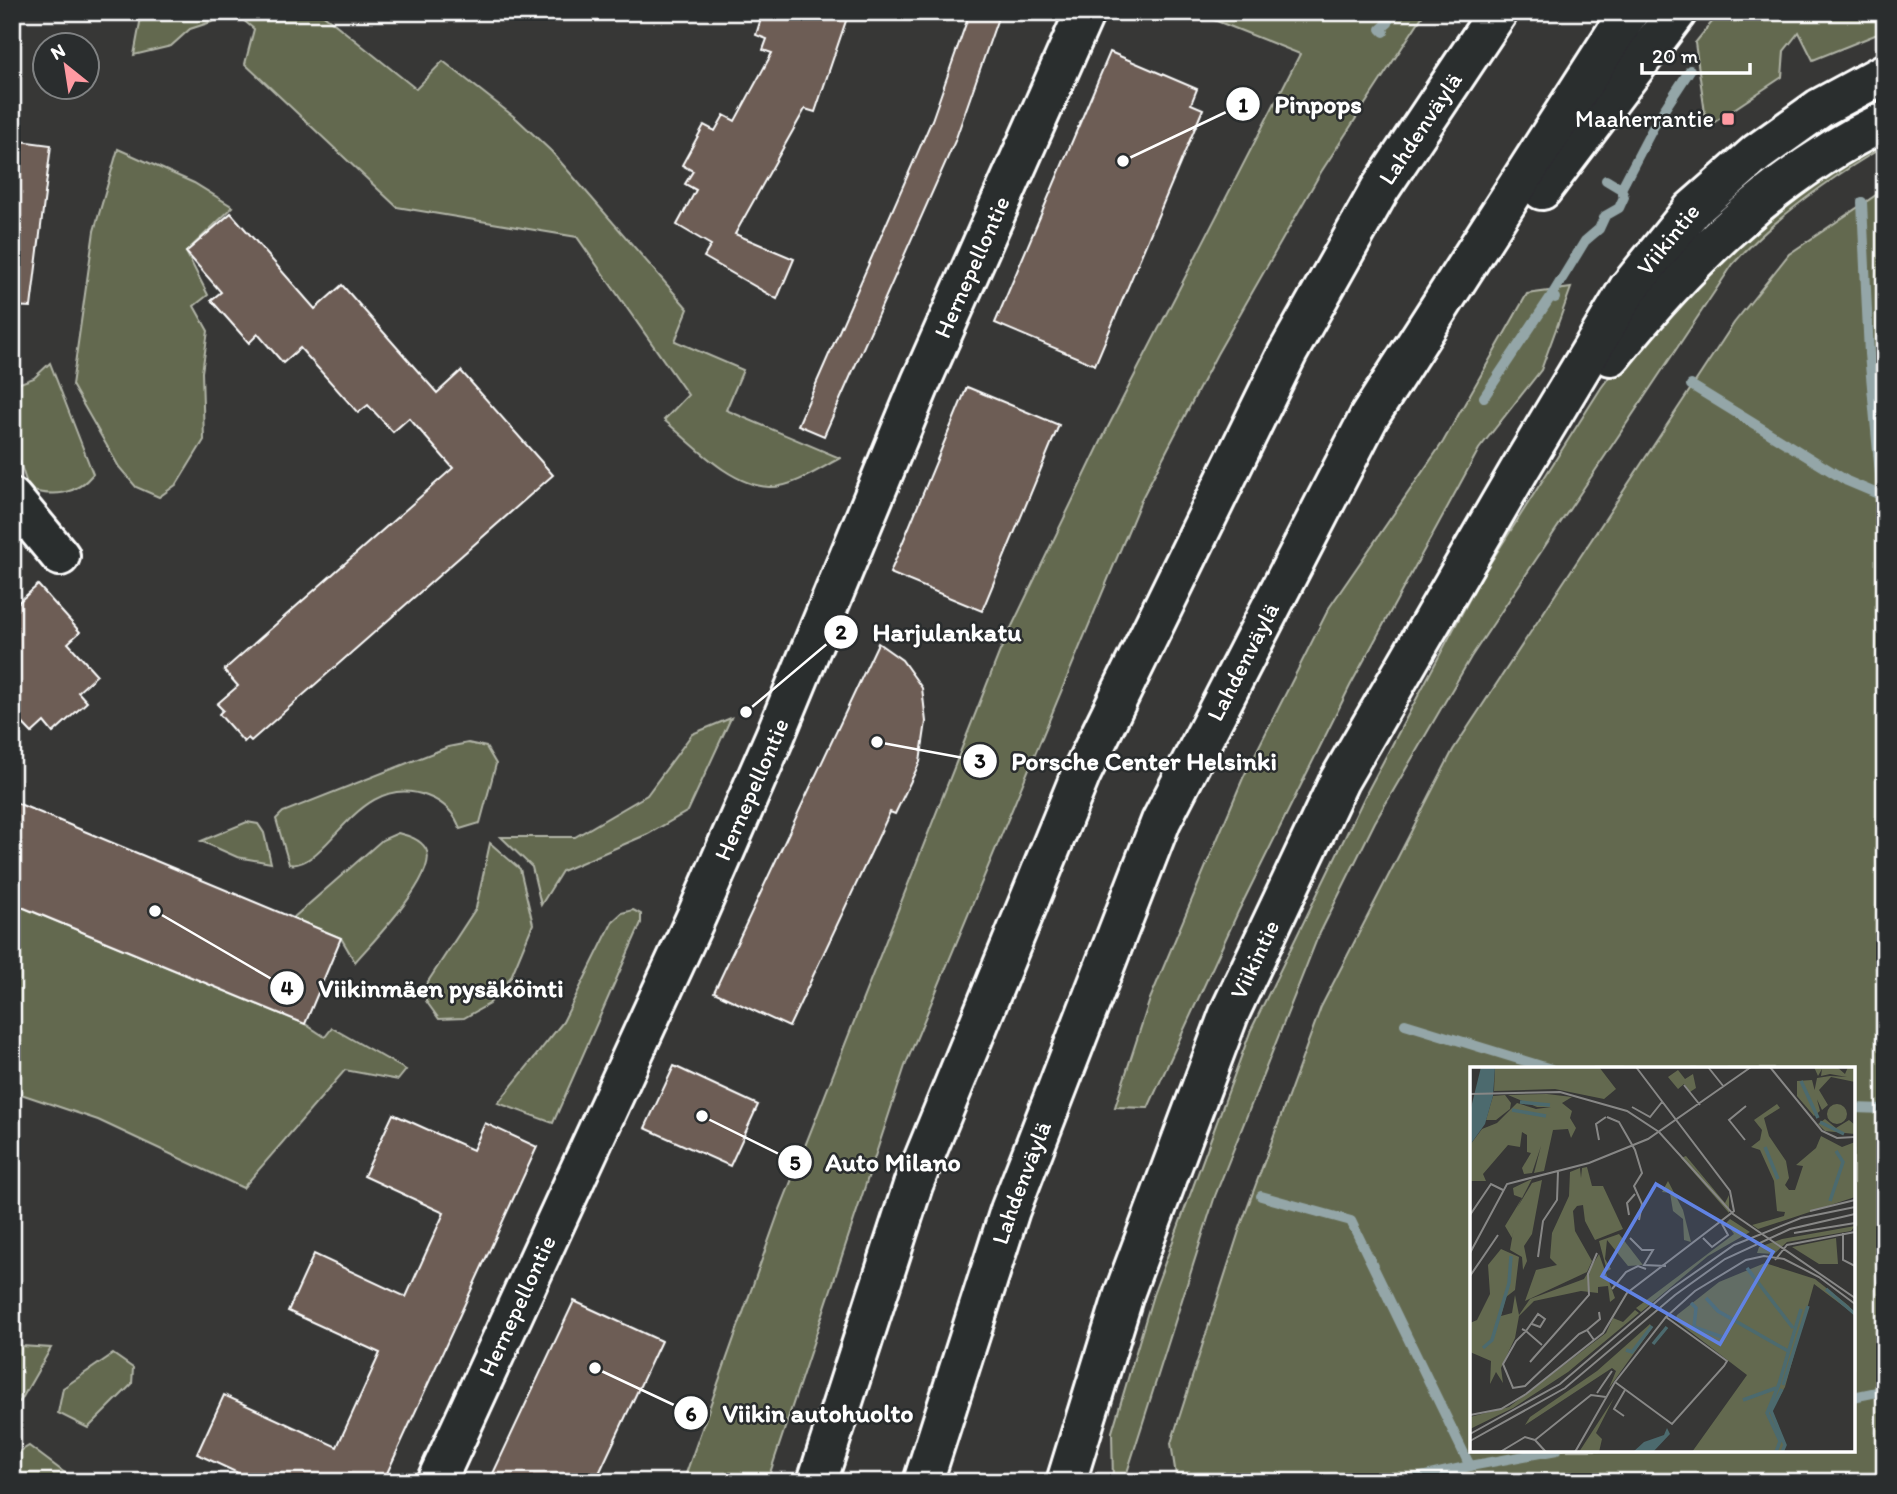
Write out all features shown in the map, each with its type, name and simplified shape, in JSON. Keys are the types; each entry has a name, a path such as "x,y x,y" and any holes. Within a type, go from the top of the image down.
{"main road":[{"name":"Hernepellontie","path":"436,1482 697,915 775,736 921,382 1085,12"},
{"name":"Lahdenväylä","path":"817,1482 913,1185 1081,774 1287,354 1380,189 1498,12"},
{"name":"Lahdenväylä","path":"923,1482 1010,1210 1161,821 1369,416 1629,12"},
{"path":"1369,416 1677,12"},
{"name":"Viikintie","path":"1066,1482 1124,1294 1228,1014 1339,780 1628,289 1692,211 1757,153 1820,108 1885,73"},
{"name":"Viikintie","path":"1520,469 1650,308 1717,238 1814,163 1885,121"},
{"path":"12,498 60,556"}],"green space":[{"path":"142,12 320,12 416,89 443,61 517,119 551,151 688,309 675,341 743,370 726,410 840,458 806,477 778,486 754,485 726,471 664,420 688,395 577,237 397,207 245,64 254,29 236,14 190,29 171,46 134,55"},
{"path":"1194,12 1425,12 1321,172 1217,354 1141,500 905,1066 767,1482 683,1482 777,1217 1000,651 1107,429 1300,54"},
{"path":"1720,12 1885,12 1885,31 1813,60 1799,32 1784,51 1782,77 1707,127 1695,43"},
{"path":"1885,132 1885,146 1804,199 1767,230 1733,264 1471,657 1375,822 1317,939 1215,1196 1124,1482 1113,1482 1112,1432 1153,1295 1251,1030 1366,794 1480,579 1601,388 1627,353 1723,247"},
{"path":"118,149 194,183 233,207 186,252 208,295 194,306 208,331 202,372 204,440 177,484 159,497 136,487 119,467 72,385 94,231"},
{"path":"1885,189 1885,1482 1177,1482 1171,1443 1241,1225 1321,1007 1453,750 1734,323 1789,254"},
{"path":"1571,288 1541,370 1479,449 1350,686 1238,912 1148,1108 1115,1107 1150,999 1243,778 1329,608 1443,442 1527,294"},
{"path":"50,363 93,474 72,490 56,494 29,490 12,438 12,386 34,378"},
{"path":"731,718 688,811 648,834 562,871 541,905 532,867 501,837 575,837 647,795 692,734"},
{"path":"468,743 486,747 496,764 480,823 460,829 452,813 438,801 403,791 381,796 346,823 317,853 303,862 289,864 276,819 283,812 448,747"},
{"path":"247,822 258,824 264,833 271,863 237,857 201,841"},
{"path":"398,833 417,840 426,849 428,860 423,875 402,908 355,962 341,938 293,918 382,840"},
{"path":"490,843 520,869 533,924 511,977 489,1004 464,1018 439,1019 426,1001 425,986 476,908"},
{"path":"12,903 305,1024 325,1037 332,1028 406,1070 398,1080 345,1070 243,1188 98,1120 12,1091"},
{"path":"633,910 641,914 641,923 553,1123 498,1103 563,1022 613,921 622,913"},
{"path":"12,1340 21,1346 51,1348 20,1402 12,1397"},
{"path":"113,1354 133,1368 132,1384 88,1428 58,1413 63,1388"},
{"path":"29,1446 77,1482 12,1482 12,1456"}],"building":[{"path":"763,12 849,12 815,112 805,109 735,234 794,259 777,299 704,257 711,245 677,225 696,190 685,184 693,171 682,165 704,125 715,131 724,115 735,121 772,53 763,50 767,39 756,35"},
{"path":"970,12 1000,12 955,141 824,436 798,425 932,120"},
{"path":"1110,52 1197,89 1191,104 1203,109 1095,365 995,323"},
{"path":"12,140 51,145 31,307 12,306"},
{"path":"231,213 315,309 342,285 437,393 461,371 553,475 251,741 248,738 244,742 219,714 223,710 217,704 238,686 224,670 453,468 409,418 393,432 368,405 358,413 300,348 283,363 258,334 249,343 211,300 221,292 186,252"},
{"path":"967,387 1059,425 982,611 890,573"},
{"path":"38,585 80,632 68,643 97,675 78,692 87,702 53,733 44,722 32,733 12,712 12,608"},
{"path":"878,643 902,660 922,688 926,722 920,762 895,814 890,812 789,1027 714,992"},
{"path":"12,801 341,938 305,1024 12,903"},
{"path":"674,1066 758,1105 730,1166 645,1128"},
{"path":"393,1114 473,1150 485,1123 537,1147 383,1482 257,1482 197,1454 224,1395 337,1447 380,1353 288,1311 314,1254 406,1297 444,1213 364,1176"},
{"path":"574,1301 661,1341 595,1482 489,1482"}],"waterway":[{"path":"1383,12 1388,23 1381,29 1384,32"},
{"path":"1621,189 1656,122 1690,70"},
{"path":"1555,298 1552,295 1585,241 1599,229 1605,216 1619,208 1624,197 1621,189 1606,180"},
{"path":"1862,202 1869,354 1882,496"},
{"path":"1484,397 1552,295"},
{"path":"1691,385 1847,481 1885,497"},
{"path":"1405,1024 1545,1067"},
{"path":"1855,1108 1885,1109"},
{"path":"1261,1196 1351,1221 1470,1466 1546,1452"},
{"path":"1855,1397 1877,1392"},
{"path":"1399,1482 1470,1466"}],"place":[{"name":"Maaherrantie","path":"1728,119"},
{"name":"Pinpops","path":"1123,161"},
{"name":"Harjulankatu","path":"746,712"},
{"name":"Porsche Center Helsinki","path":"877,742"},
{"name":"Viikinmäen pysäköinti","path":"155,911"},
{"name":"Auto Milano","path":"702,1116"},
{"name":"Viikin autohuolto","path":"595,1368"}]}
